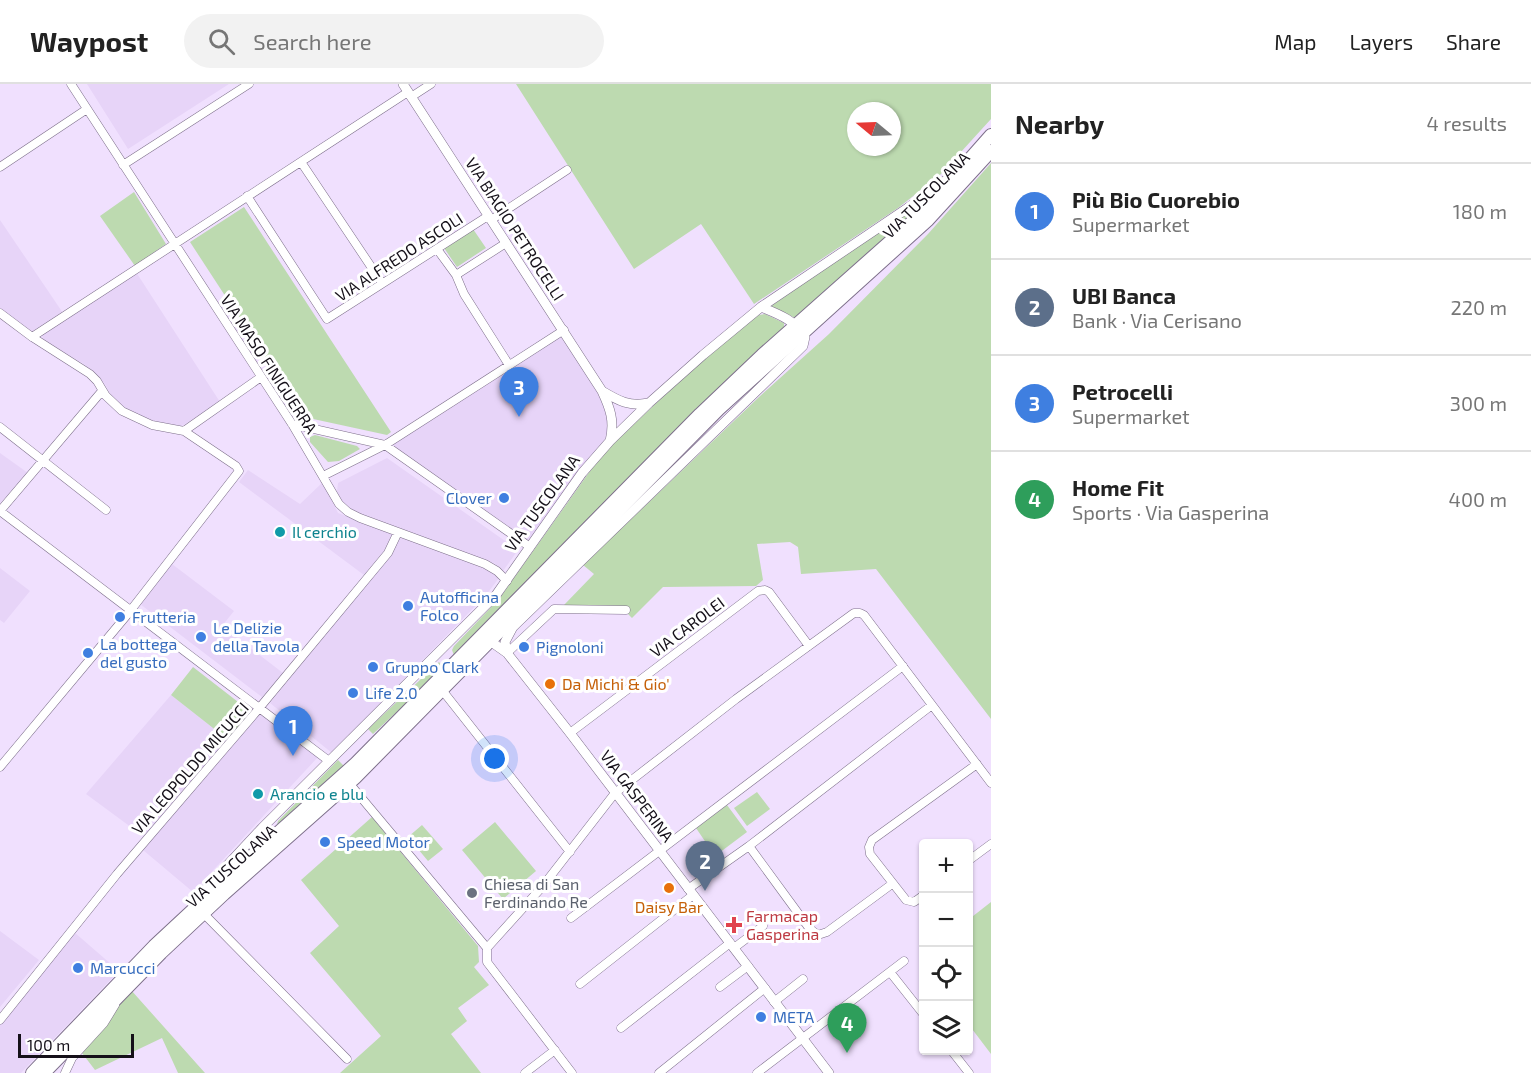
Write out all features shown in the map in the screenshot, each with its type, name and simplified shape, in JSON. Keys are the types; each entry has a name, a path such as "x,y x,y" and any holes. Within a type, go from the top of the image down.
{"main road":[{"name":"VIA TUSCOLANA","path":"279,839 349,783 442,690 459,666 490,640 799,329 921,214 991,135"},
{"name":"VIA TUSCOLANA","path":"32,1073 118,983 279,839 459,666 700,414 920,227 991,151"},
{"name":"VIA TUSCOLANA","path":"44,1073 197,912"}],"street":[{"name":"VIA MASO FINIGUERRA","path":"70,84 292,424 344,510 487,564 507,581"},
{"path":"123,165 249,84"},
{"path":"32,338 408,91 431,84"},
{"name":"VIA BIAGIO PETROCELLI","path":"408,91 602,391 612,415 613,426 610,441"},
{"path":"0,168 87,109"},
{"path":"301,162 382,283"},
{"name":"VIA TUSCOLANA","path":"197,912 209,885 329,761 496,595 575,483 610,441 703,355 761,308 921,199 967,164"},
{"name":"VIA ALFREDO ASCOLI","path":"247,196 327,319 567,170"},
{"path":"456,275 506,243"},
{"path":"437,249 456,275 464,294 509,365"},
{"path":"761,308 780,315 799,329"},
{"path":"0,313 32,338 90,374 114,405 135,418 157,426 184,431 236,466 239,471 131,610 0,767"},
{"name":"VIA TUSCOLANA","path":"512,628 803,346 805,340 799,329"},
{"path":"323,476 385,445 564,330"},
{"path":"184,431 261,377"},
{"path":"102,391 0,511 329,761"},
{"path":"602,391 625,404 650,403"},
{"path":"292,424 385,445 530,547"},
{"path":"0,427 106,510"},
{"path":"608,520 656,487"},
{"name":"VIA LEOPOLDO MICUCCI","path":"0,1020 117,874 260,708 388,553 398,532"},
{"path":"507,653 505,644 512,628 538,591"},
{"name":"VIA CAROLEI","path":"570,733 758,591 769,592 809,646"},
{"path":"507,653 554,609 626,610"},
{"path":"487,948 542,887 615,793 809,646 858,612 864,615 991,783"},
{"name":"VIA GASPERINA","path":"490,640 507,653 570,733 829,1073"},
{"path":"447,643 447,652 459,666"},
{"path":"571,918 903,666"},
{"path":"442,690 570,852"},
{"path":"580,984 748,846 932,705"},
{"path":"919,899 908,902 892,884 869,852 870,843 977,764"},
{"path":"349,783 487,948 487,962 572,1073"},
{"path":"273,818 270,830 279,839"},
{"path":"973,858 991,844"},
{"path":"748,846 809,928 818,935 825,934 892,884"},
{"path":"197,912 347,1059"},
{"path":"621,1028 732,945 763,926"},
{"path":"757,1073 904,961"},
{"path":"720,987 748,966"},
{"path":"890,972 919,1009"},
{"path":"774,1002 803,979"},
{"path":"659,1073 765,988"},
{"path":"65,1073 72,1058 105,1023 118,996"},
{"path":"525,1073 555,1050"},
{"path":"955,1055 969,1073"}],"shaded area":[{"path":"87,84 229,84 128,149"},
{"path":"0,220 63,313 31,332 0,308"},
{"path":"136,272 220,402 180,427 141,418 125,410 113,399 105,384 84,364 43,340 42,334"},
{"path":"563,336 601,397 606,410 608,431 602,445 529,541 395,449 393,444"},
{"path":"0,453 28,473 0,503"},
{"path":"387,458 518,550 503,571 494,563 379,522 354,511 341,501 337,491 338,483"},
{"path":"248,470 300,504 323,482 338,513 394,533 387,547 364,575 239,482"},
{"path":"400,537 493,571 499,578 486,595 332,753 270,703 393,551"},
{"path":"172,564 234,611 222,626 283,673 262,697 140,604"},
{"path":"0,568 30,591 4,623 0,620"},
{"path":"171,695 227,739 143,836 86,794"},
{"path":"260,713 318,757 193,892 143,850"},
{"path":"0,931 39,960 0,1007"},
{"path":"74,932 119,971 21,1073 0,1073 0,1024"}],"green space":[{"path":"516,84 991,84 991,119 940,175 898,208 754,304 701,224 634,269"},
{"path":"991,163 991,719 876,569 801,574 798,547 790,542 757,544 763,580 756,586 663,587 632,618 621,607 564,605 594,574 583,565 759,397 829,334 928,234"},
{"path":"134,192 166,244 135,266 100,216"},
{"path":"920,203 924,204 795,318 771,306"},
{"path":"244,207 391,432 387,435 304,417 190,242"},
{"path":"473,229 486,248 457,267 444,248"},
{"path":"765,314 784,323 784,331 455,658 452,650 454,646 499,599 595,464 612,445 689,372 753,319"},
{"path":"315,435 357,446 360,449 339,461 328,462 310,442 310,437"},
{"path":"439,662 444,668 373,734 368,729"},
{"path":"193,667 251,712 227,739 171,695"},
{"path":"338,760 345,767 275,831 278,821"},
{"path":"757,792 770,809 747,826 734,808"},
{"path":"727,805 747,832 715,856 696,828"},
{"path":"372,817 478,946 479,962 474,967 489,985 458,1008 467,1021 451,1034 481,1073 340,1073 381,1036 310,953 339,926 301,880"},
{"path":"495,822 536,871 503,899 462,850"},
{"path":"422,825 443,849 428,861 408,837"},
{"path":"991,902 991,1054 973,1030 973,916"},
{"path":"131,990 205,1073 178,1073 162,1038 95,1070 82,1053"}],"place":[{"name":"Petrocelli","path":"519,417"},
{"name":"Clover","path":"504,498"},
{"name":"Il cerchio","path":"280,532"},
{"name":"Autofficina Folco","path":"408,606"},
{"name":"Frutteria","path":"120,617"},
{"name":"Le Delizie della Tavola","path":"201,637"},
{"name":"Pignoloni","path":"524,647"},
{"name":"La bottega del gusto","path":"88,653"},
{"name":"Gruppo Clark","path":"373,667"},
{"name":"Da Michi & Gio'","path":"550,684"},
{"name":"Life 2.0","path":"353,693"},
{"name":"Più Bio Cuorebio","path":"293,756"},
{"name":"Arancio e blu","path":"258,794"},
{"name":"Speed Motor","path":"325,842"},
{"name":"Daisy Bar","path":"669,888"},
{"name":"UBI Banca","path":"705,891"},
{"name":"Chiesa di San Ferdinando Re","path":"472,893"},
{"name":"Farmacap Gasperina","path":"734,925"},
{"name":"Marcucci","path":"78,968"},
{"name":"META","path":"761,1017"},
{"name":"Home Fit","path":"847,1053"}]}
